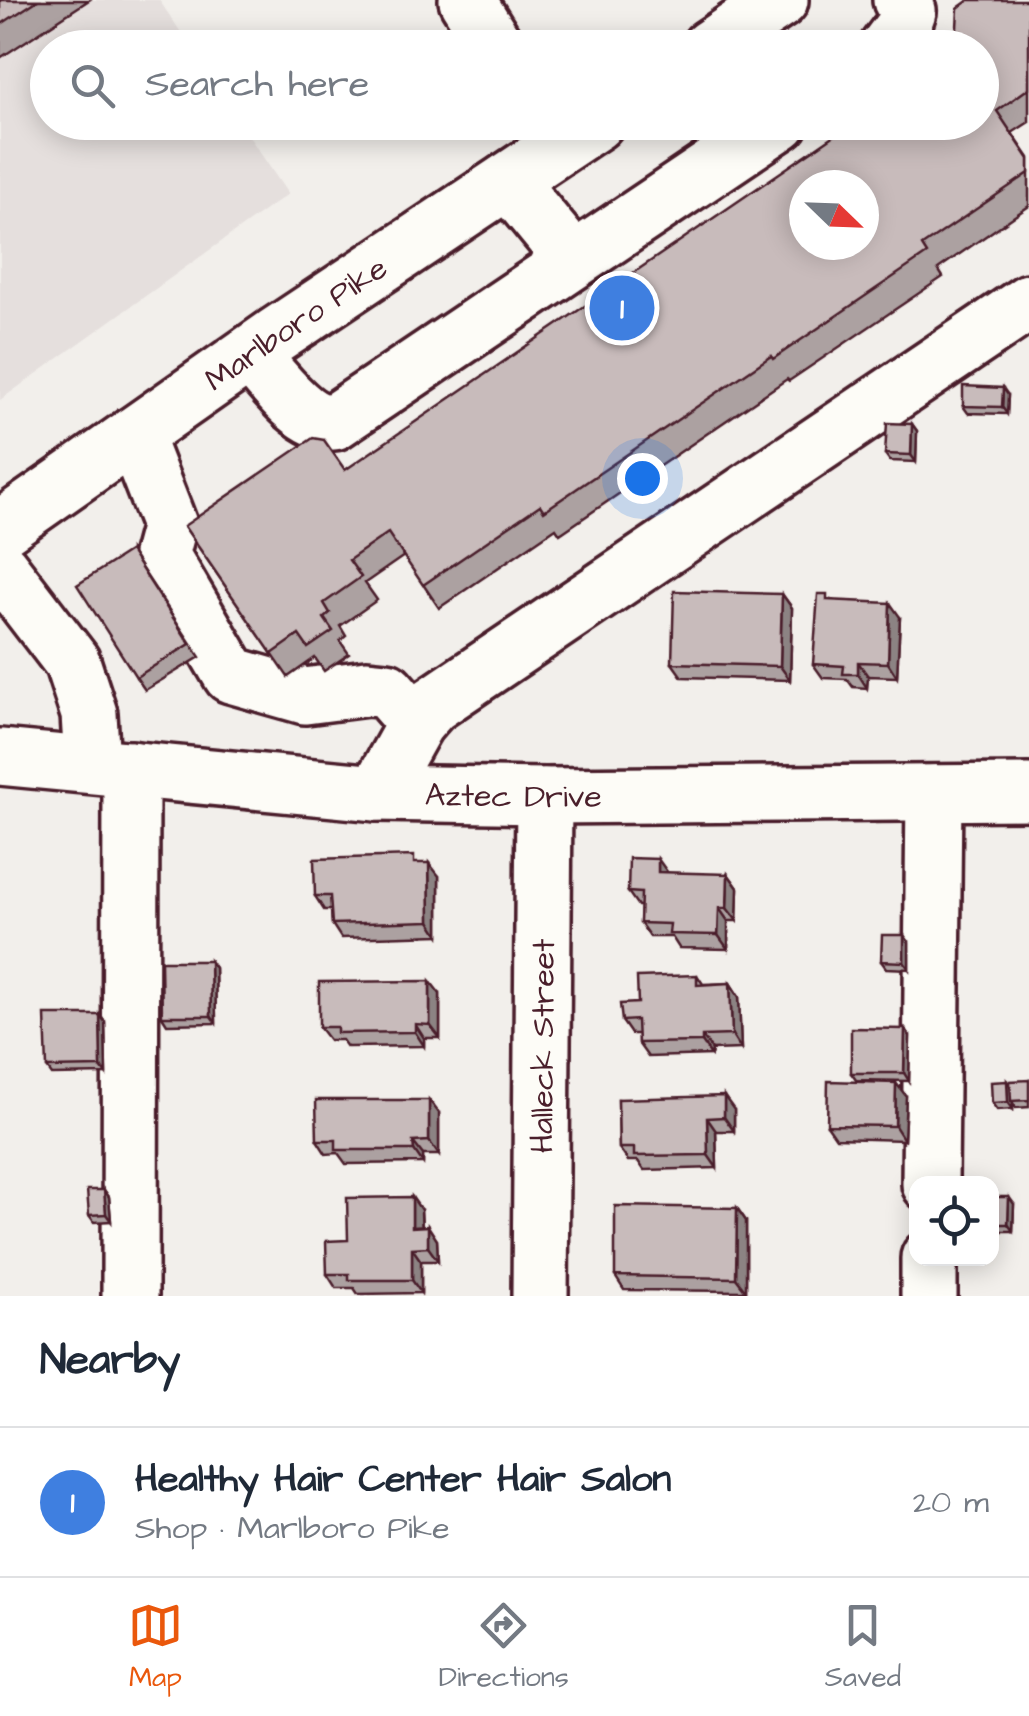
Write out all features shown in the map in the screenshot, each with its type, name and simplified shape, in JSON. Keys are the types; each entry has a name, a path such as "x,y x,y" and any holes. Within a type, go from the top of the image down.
{"street":[{"path":"468,0 487,30"},
{"path":"736,30 780,0"},
{"path":"900,30 908,11 901,0"},
{"name":"Marlboro Pike","path":"0,529 508,181 556,140"},
{"path":"251,355 296,406 324,423 334,422 753,140"},
{"path":"508,181 574,260"},
{"path":"377,793 416,723 432,705 1029,302"},
{"path":"134,435 169,524 162,555 231,675 305,696 367,688 387,690 416,723"},
{"path":"0,568 72,662 112,767 130,1296"},
{"name":"Aztec Drive","path":"0,757 377,793 544,796 1029,792"},
{"path":"930,1176 934,792"},
{"name":"Halleck Street","path":"540,1296 544,796"},
{"path":"929,1266 929,1296"}],"shaded area":[{"path":"0,0 159,0 179,30 30,30 30,140 251,140 288,194 0,400"}],"building":[{"path":"0,0 38,0 0,25"},
{"path":"969,0 1029,0 1029,88 999,110 999,30 957,30 958,8"},
{"path":"999,114 1029,159 1029,173 922,246 927,254 544,511 540,505 423,585 388,533 349,560 361,577 324,603 330,613 324,618 333,631 308,648 299,635 272,654 184,526 313,438 324,440 345,470 828,140 999,140"},
{"path":"963,386 1003,388 1002,407 963,406"},
{"path":"887,423 912,424 911,455 885,454"},
{"path":"130,551 190,644 136,677 77,585"},
{"path":"674,591 782,594 780,666 672,663"},
{"path":"818,594 827,594 827,600 890,603 888,663 858,662 858,674 843,674 844,666 813,664"},
{"path":"414,856 414,863 429,863 430,921 332,924 330,896 315,896 314,859"},
{"path":"629,858 658,859 658,872 728,874 727,908 719,908 718,935 669,934 670,924 640,923 641,893 628,892"},
{"path":"882,935 904,935 904,962 881,961"},
{"path":"161,961 210,961 211,1016 162,1016"},
{"path":"697,975 697,985 730,983 732,1035 702,1036 702,1042 638,1043 637,1020 622,1021 620,1004 638,1003 637,977"},
{"path":"430,981 430,1025 415,1024 415,1032 337,1033 337,1027 319,1027 319,982"},
{"path":"45,1015 100,1015 101,1067 47,1068"},
{"path":"851,1028 905,1029 904,1073 851,1073"},
{"path":"1029,1080 1029,1100 1011,1101 1010,1081"},
{"path":"828,1081 896,1083 895,1126 827,1125"},
{"path":"1007,1081 1008,1102 992,1103 991,1082"},
{"path":"724,1096 724,1117 707,1118 708,1155 634,1156 634,1148 619,1148 618,1099"},
{"path":"316,1100 429,1100 429,1141 413,1142 414,1150 336,1150 336,1140 317,1140"},
{"path":"87,1190 104,1190 106,1214 89,1215"},
{"path":"412,1197 412,1227 428,1226 428,1247 412,1248 412,1280 349,1280 349,1274 327,1274 326,1241 348,1240 347,1198"},
{"path":"999,1197 1009,1197 1008,1224 999,1224"},
{"path":"615,1206 737,1208 736,1278 615,1276"}],"place":[{"name":"Healthy Hair Center Hair Salon","path":"622,308"}]}
